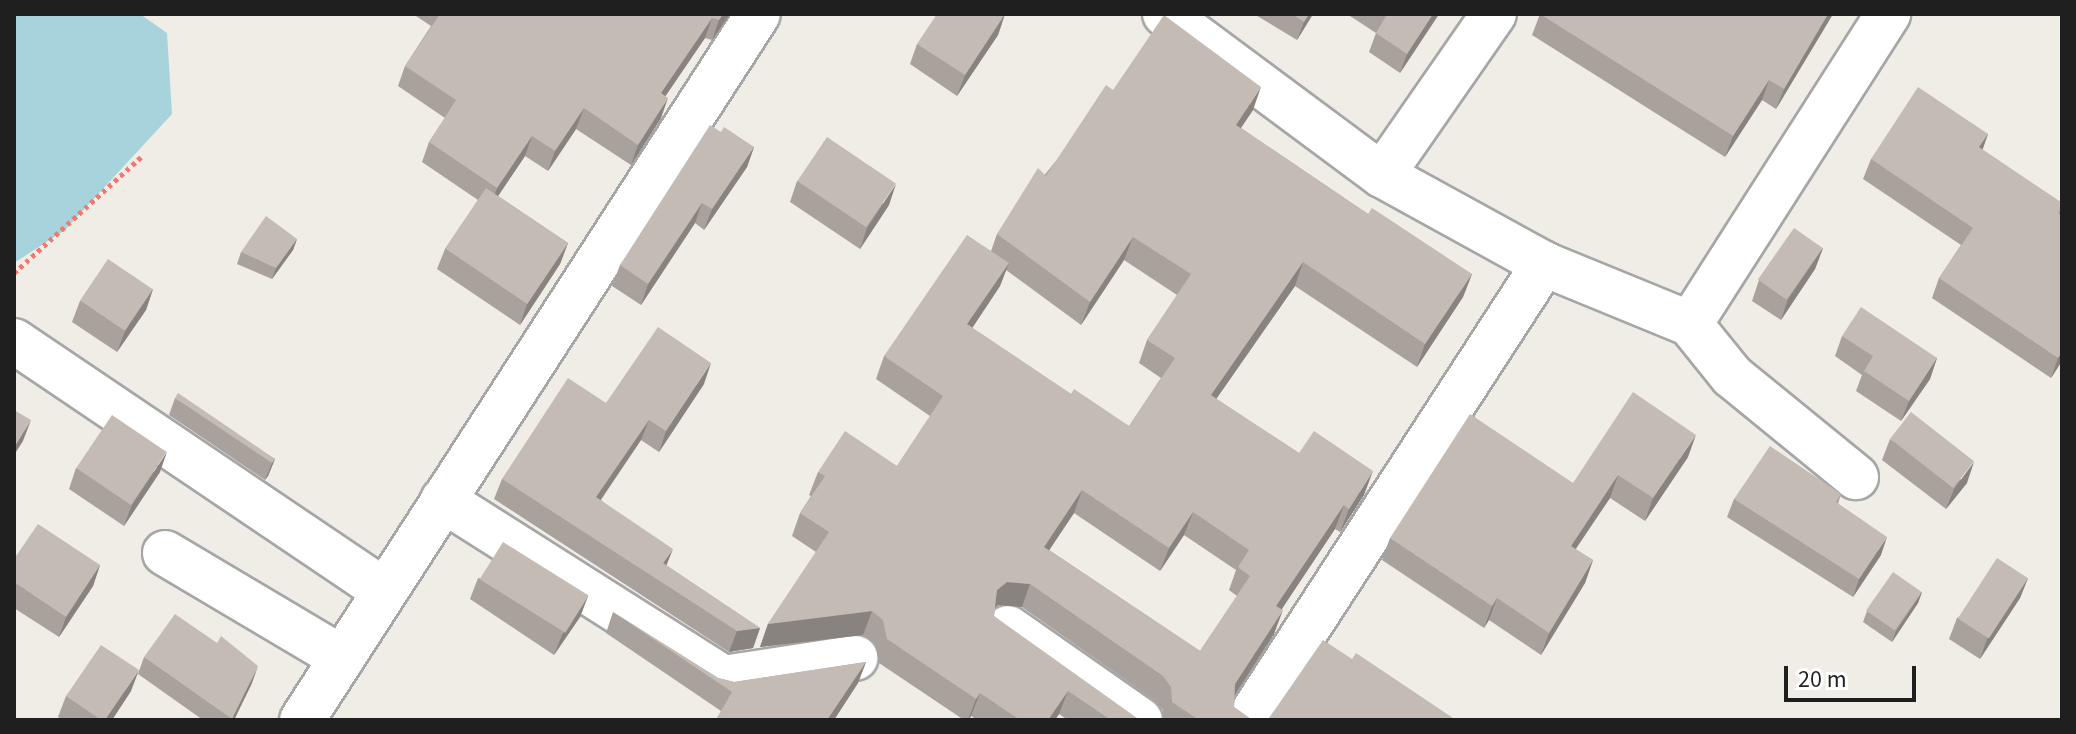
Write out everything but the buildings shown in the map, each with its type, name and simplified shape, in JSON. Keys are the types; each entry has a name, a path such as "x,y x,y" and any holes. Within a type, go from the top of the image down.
{"street":[{"path":"302,720 758,14"},
{"path":"1382,175 1494,14"},
{"path":"1690,324 1888,14"},
{"path":"1183,19 1382,175 1544,264 1690,324 1732,376 1856,477"},
{"path":"1248,720 1544,264"},
{"path":"14,341 385,591"},
{"path":"443,500 724,678 855,658"},
{"path":"165,553 342,658"},
{"path":"1008,628 1140,720"}],"path":[{"path":"14,273 142,156"}],"water":[{"path":"14,14 140,14 167,33 172,114 65,230 14,263"}]}
